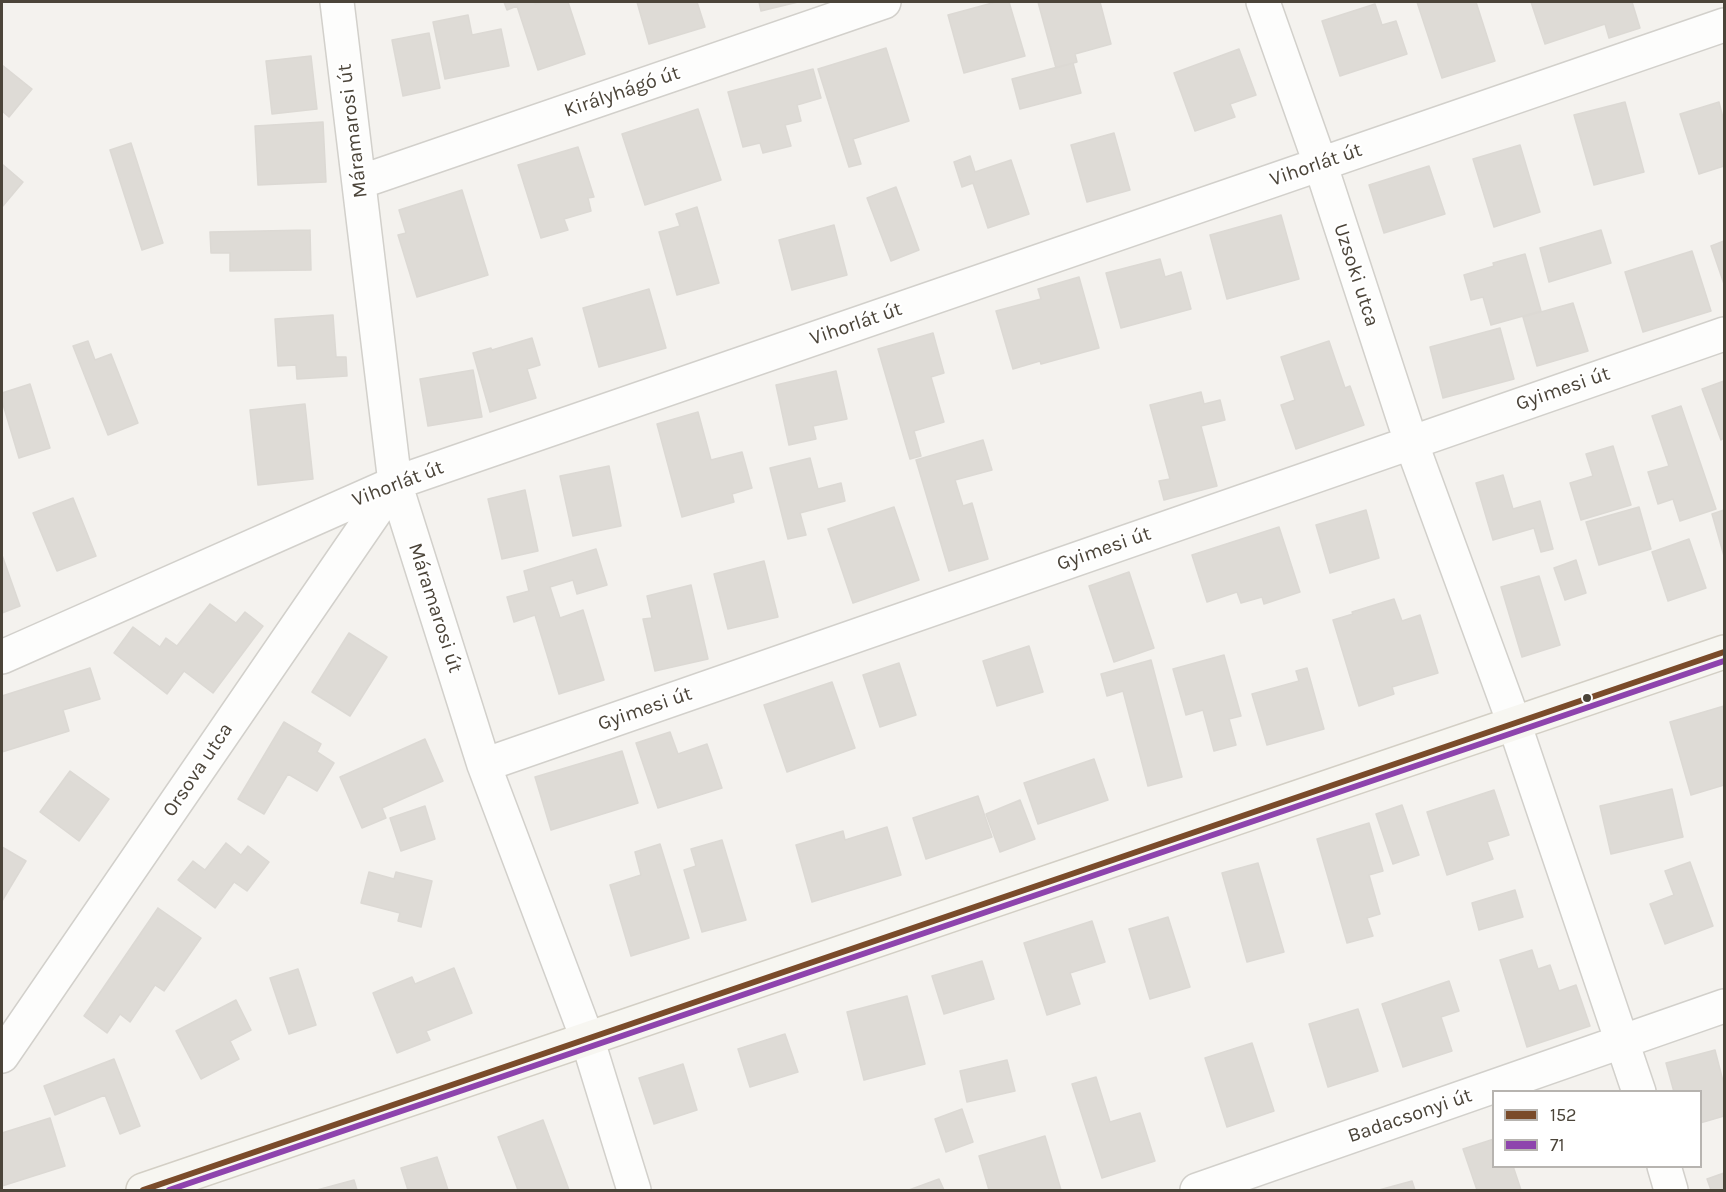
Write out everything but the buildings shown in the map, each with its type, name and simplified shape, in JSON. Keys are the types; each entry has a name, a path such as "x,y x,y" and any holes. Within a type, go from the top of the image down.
{"street":[{"name":"Máramarosi út","path":"337,2 395,483 484,765 587,1038 634,1191"},
{"name":"Királyhágó út","path":"360,182 884,2"},
{"name":"Uzsoki utca","path":"1263,2 1320,164 1411,442 1514,723 1638,1090"},
{"name":"Vihorlát út","path":"2,657 395,483 1725,25"},
{"name":"Gyimesi út","path":"484,765 1725,334"},
{"name":"Orsova utca","path":"2,1056 395,483"},
{"path":"143,1191 1725,652"},
{"name":"Badacsonyi út","path":"1197,1191 1725,1006"},
{"path":"1664,1168 1671,1191"}],"transit line":[{"name":"152","path":"143,1190 1724,652"},
{"name":"71","path":"169,1190 1724,661"}]}
